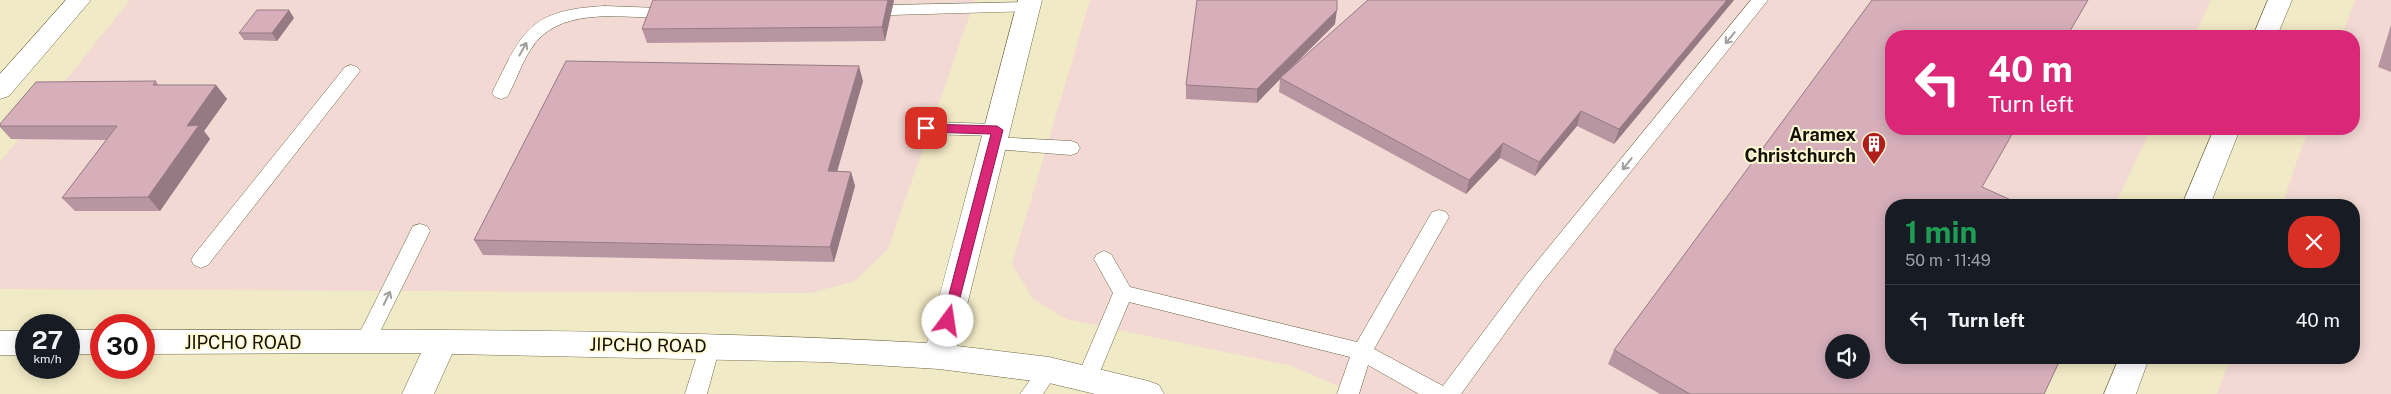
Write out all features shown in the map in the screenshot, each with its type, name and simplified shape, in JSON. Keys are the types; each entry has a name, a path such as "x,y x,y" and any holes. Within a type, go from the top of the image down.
{"street":[{"path":"0,90 79,0"},
{"path":"2268,30 2280,0"},
{"path":"939,356 1029,4"},
{"path":"2198,199 2224,135"},
{"path":"418,394 442,341"},
{"name":"JIPCHO ROAD","path":"155,342 442,341 710,346 939,356 1049,370 1148,394"},
{"path":"0,343 15,343"},
{"path":"2120,394 2132,364"}],"lane":[{"path":"1449,394 1533,280 1760,0"},
{"path":"891,10 1029,4"},
{"path":"501,92 525,44 536,31 552,21 566,15 580,13 659,13"},
{"path":"201,260 351,71"},
{"path":"926,128 996,136 1071,148"},
{"path":"1348,394 1362,352 1439,217"},
{"path":"365,342 420,231"},
{"path":"1104,259 1123,294 1362,352 1438,394"},
{"path":"1087,380 1123,294"},
{"path":"696,394 710,346"},
{"path":"1031,394 1049,370"}],"shaded area":[{"path":"130,0 975,0 888,249 855,281 811,293 0,289 0,162"},
{"path":"1090,0 2211,0 2197,30 1885,30 1885,135 2148,135 2118,199 1885,199 1885,364 1913,364 2025,394 1356,394 1292,366 1066,319 1033,299 1012,264"},
{"path":"2355,0 2391,0 2391,394 2217,394 2228,364 2360,364 2360,199 2284,199 2306,135 2360,135 2360,30 2344,30"}],"building":[{"path":"653,0 888,0 882,27 642,29"},
{"path":"1197,0 1337,0 1337,10 1257,89 1186,85"},
{"path":"1368,0 1727,0 1619,129 1581,111 1539,162 1503,143 1469,180 1280,78"},
{"name":"Aramex Christchurch","path":"1872,0 2088,0 2070,30 1885,30 1885,135 2012,135 1982,187 2009,199 1885,199 1885,364 2058,364 2044,394 1690,394 1614,350"},
{"path":"257,10 289,10 272,33 239,33"},
{"path":"566,61 859,66 828,171 851,172 830,247 474,240"},
{"path":"156,81 153,85 216,85 187,126 199,125 148,197 62,198 117,126 0,126 36,82"}],"place":[{"name":"Aramex Christchurch","path":"1874,165"}],"route":[{"path":"926,128 997,130 948,321"}]}
